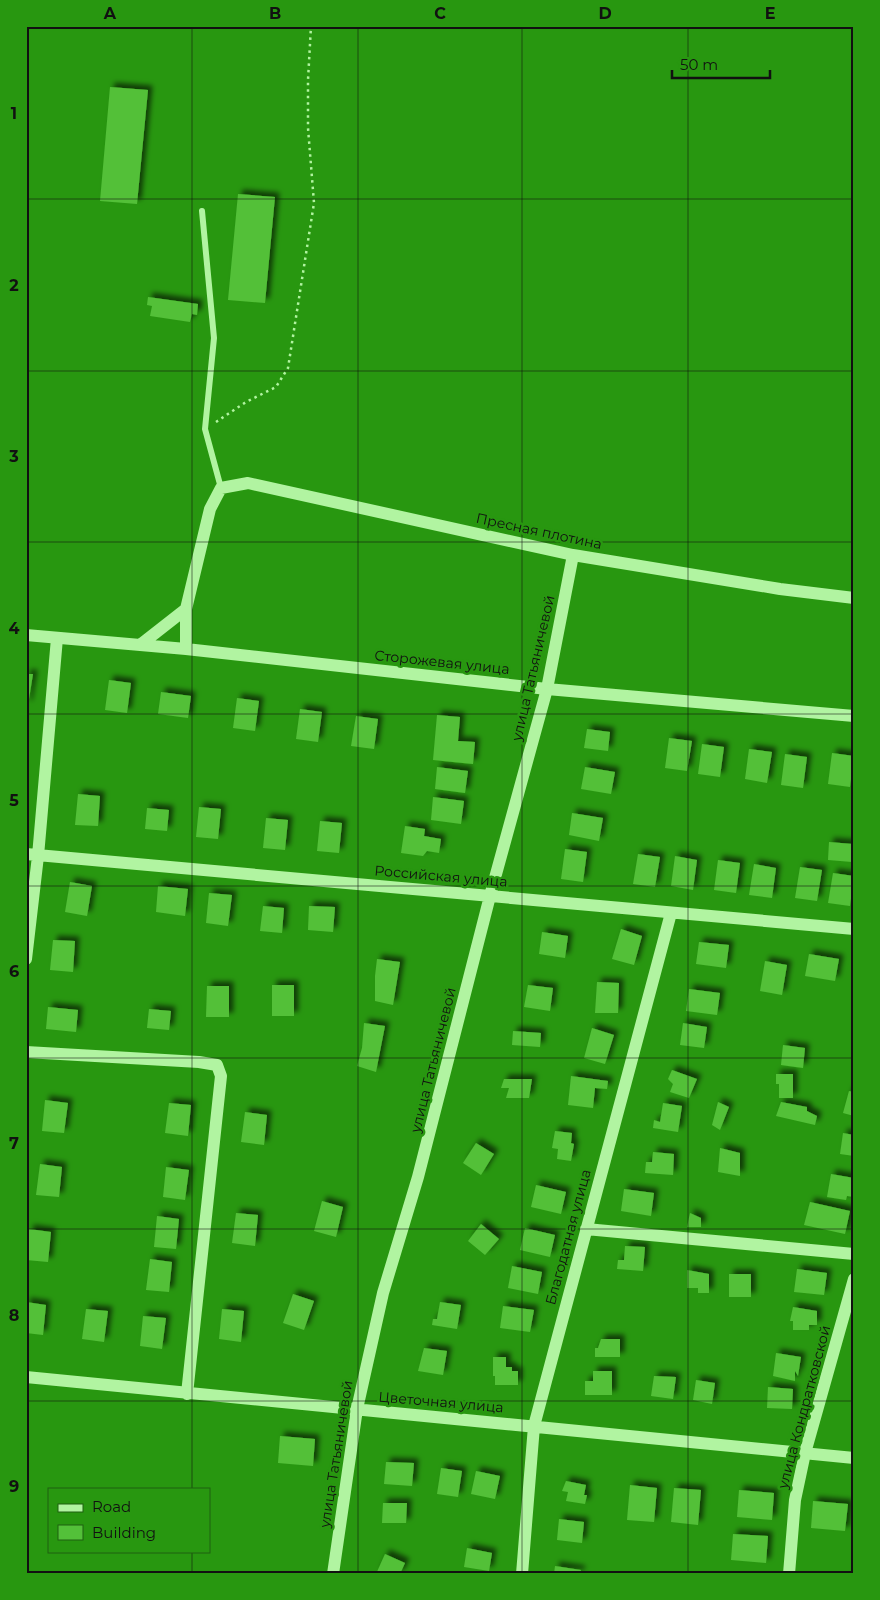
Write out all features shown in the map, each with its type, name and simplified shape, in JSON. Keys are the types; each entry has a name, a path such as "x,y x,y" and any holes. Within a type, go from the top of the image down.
{"street":[{"name":"Пресная плотина","path":"221,488 248,483 573,555 780,589 854,598"},
{"path":"186,649 186,609 210,509 221,488"},
{"name":"улица Татьяничевой","path":"333,1574 357,1409 383,1293 418,1177 490,896 547,688 573,555"},
{"path":"140,645 186,609"},
{"name":"Сторожевая улица","path":"26,635 186,649 547,688 854,716"},
{"path":"26,959 32,855 57,638"},
{"name":"Российская улица","path":"32,855 854,930"},
{"name":"Благодатная улица","path":"522,1574 534,1426 671,913"},
{"path":"26,1052 199,1062 217,1065 221,1076 188,1394"},
{"path":"586,1229 854,1254"},
{"name":"улица Кондратковской","path":"789,1574 796,1500 805,1453 854,1279"},
{"name":"Цветочная улица","path":"26,1378 854,1458"}],"lane":[{"path":"202,211 214,338 206,429 221,488"}],"path":[{"path":"206,429 246,402 276,387 288,368 314,203 308,128 311,26"}],"building":[{"path":"110,87 148,90 137,204 100,201"},
{"path":"238,194 275,197 265,303 228,300"},
{"path":"148,297 198,304 197,315 192,314 190,322 150,316 152,306 147,305"},
{"path":"26,674 33,674 28,705 26,705"},
{"path":"109,680 131,683 127,713 105,710"},
{"path":"161,692 191,696 188,718 158,714"},
{"path":"237,698 259,701 255,731 233,728"},
{"path":"300,709 322,712 318,742 296,739"},
{"path":"437,715 460,717 458,741 475,742 473,764 433,760"},
{"path":"356,716 378,719 374,749 351,746"},
{"path":"587,729 610,732 608,751 584,748"},
{"path":"669,738 692,741 687,771 665,768"},
{"path":"702,744 724,747 720,777 698,774"},
{"path":"749,749 772,752 767,783 745,779"},
{"path":"832,753 854,756 850,787 828,784"},
{"path":"785,754 807,757 803,788 781,785"},
{"path":"437,767 468,771 465,793 435,789"},
{"path":"585,767 615,772 611,794 581,789"},
{"path":"78,794 100,796 98,826 75,825"},
{"path":"433,797 464,801 461,824 431,820"},
{"path":"199,807 221,809 218,839 196,837"},
{"path":"147,808 169,810 167,831 145,829"},
{"path":"572,813 603,818 599,841 569,835"},
{"path":"266,818 288,820 285,850 263,848"},
{"path":"320,821 342,823 339,853 317,851"},
{"path":"405,826 425,829 424,836 441,839 439,853 427,851 423,856 401,853"},
{"path":"829,842 853,844 852,862 828,860"},
{"path":"565,849 587,852 583,882 561,879"},
{"path":"638,854 660,857 655,887 633,884"},
{"path":"675,856 697,860 693,890 671,886"},
{"path":"718,860 740,863 736,893 714,890"},
{"path":"754,864 776,868 772,898 749,895"},
{"path":"800,867 822,870 817,901 795,898"},
{"path":"833,873 854,876 850,906 828,903"},
{"path":"70,882 92,886 87,916 65,912"},
{"path":"158,886 188,889 185,916 156,912"},
{"path":"209,893 232,895 228,926 206,923"},
{"path":"263,906 284,908 282,933 260,931"},
{"path":"309,906 335,907 333,932 308,930"},
{"path":"621,929 642,936 634,965 612,959"},
{"path":"542,932 568,936 565,958 539,954"},
{"path":"53,940 75,941 73,972 50,970"},
{"path":"699,942 729,945 726,968 696,964"},
{"path":"809,954 839,959 835,981 805,976"},
{"path":"377,959 400,962 393,1005 375,1001"},
{"path":"765,961 787,965 782,995 760,991"},
{"path":"597,982 619,983 618,1013 595,1013"},
{"path":"272,985 294,985 294,1016 272,1016"},
{"path":"528,985 553,988 550,1011 524,1007"},
{"path":"207,986 229,986 229,1017 206,1017"},
{"path":"689,989 720,993 717,1015 686,1011"},
{"path":"48,1007 78,1010 76,1032 46,1029"},
{"path":"149,1009 171,1011 169,1030 147,1028"},
{"path":"364,1023 385,1026 376,1072 357,1066 362,1048"},
{"path":"683,1023 707,1027 704,1048 680,1045"},
{"path":"592,1028 614,1035 605,1064 584,1058"},
{"path":"513,1031 541,1033 540,1047 512,1045"},
{"path":"783,1045 805,1048 803,1068 781,1065"},
{"path":"672,1070 697,1079 689,1098 670,1092 673,1084 668,1079"},
{"path":"776,1074 793,1074 793,1098 779,1098 779,1084 776,1084"},
{"path":"571,1076 608,1081 607,1089 595,1088 593,1108 568,1105"},
{"path":"504,1079 532,1079 529,1098 506,1098 509,1088 501,1088"},
{"path":"849,1091 854,1092 854,1116 843,1113"},
{"path":"45,1100 68,1103 64,1133 42,1131"},
{"path":"718,1102 729,1107 720,1130 712,1125"},
{"path":"781,1102 807,1107 807,1111 817,1116 815,1125 776,1116"},
{"path":"169,1103 191,1105 188,1136 165,1133"},
{"path":"663,1103 682,1106 678,1132 653,1128 654,1120 660,1122"},
{"path":"245,1112 267,1115 264,1145 241,1142"},
{"path":"555,1131 572,1133 571,1143 574,1144 571,1161 557,1159 558,1149 552,1148"},
{"path":"843,1133 854,1135 854,1156 840,1154"},
{"path":"476,1143 494,1154 481,1175 463,1163"},
{"path":"720,1148 740,1153 740,1176 718,1172"},
{"path":"653,1152 674,1154 673,1175 645,1173 646,1162 652,1162"},
{"path":"40,1164 62,1167 59,1197 36,1195"},
{"path":"166,1167 189,1170 185,1200 163,1197"},
{"path":"831,1174 854,1178 854,1197 847,1196 846,1200 827,1197"},
{"path":"536,1185 566,1192 561,1214 531,1207"},
{"path":"624,1189 654,1193 651,1216 621,1211"},
{"path":"322,1201 343,1207 336,1237 314,1231"},
{"path":"810,1202 850,1211 845,1234 804,1225"},
{"path":"236,1213 258,1215 255,1246 232,1243"},
{"path":"690,1213 701,1218 701,1227 687,1227"},
{"path":"157,1216 179,1219 176,1249 154,1247"},
{"path":"481,1224 499,1239 485,1255 468,1241"},
{"path":"525,1228 555,1235 550,1257 520,1250"},
{"path":"29,1229 51,1232 48,1262 26,1260"},
{"path":"625,1246 645,1247 643,1271 617,1269 618,1260 624,1260"},
{"path":"150,1259 172,1262 169,1292 146,1290"},
{"path":"512,1266 542,1272 538,1294 508,1288"},
{"path":"797,1269 827,1273 824,1295 794,1292"},
{"path":"687,1270 709,1274 709,1293 698,1293 698,1288 687,1288"},
{"path":"729,1274 751,1274 751,1297 729,1297"},
{"path":"293,1294 314,1301 304,1330 283,1323"},
{"path":"26,1302 46,1305 43,1335 26,1333"},
{"path":"440,1302 461,1305 457,1329 432,1325 433,1319 437,1319"},
{"path":"503,1306 534,1310 530,1332 500,1328"},
{"path":"793,1307 817,1311 817,1325 809,1325 809,1330 793,1330 793,1321 790,1321"},
{"path":"86,1309 108,1311 104,1342 82,1339"},
{"path":"222,1309 244,1311 241,1342 219,1339"},
{"path":"143,1316 166,1318 162,1349 140,1346"},
{"path":"601,1339 620,1339 620,1357 595,1357 595,1348 598,1348"},
{"path":"424,1348 447,1351 443,1375 418,1371"},
{"path":"776,1353 801,1357 798,1376 795,1371 795,1381 773,1376"},
{"path":"493,1357 506,1357 506,1367 512,1367 512,1371 518,1371 518,1385 495,1385"},
{"path":"593,1371 612,1371 612,1395 585,1395 585,1381 593,1381"},
{"path":"654,1376 676,1377 673,1399 651,1396"},
{"path":"696,1380 715,1383 712,1404 693,1400"},
{"path":"768,1387 793,1389 792,1409 767,1408"},
{"path":"280,1436 315,1439 313,1466 278,1463"},
{"path":"386,1462 414,1463 412,1486 384,1484"},
{"path":"441,1468 462,1471 458,1497 437,1494"},
{"path":"476,1471 500,1476 495,1499 471,1494"},
{"path":"566,1481 586,1485 584,1495 587,1495 585,1504 566,1501 568,1492 562,1491"},
{"path":"630,1485 657,1488 654,1522 627,1520"},
{"path":"674,1488 701,1490 698,1525 671,1522"},
{"path":"739,1490 774,1493 772,1520 737,1517"},
{"path":"813,1501 848,1504 845,1531 811,1528"},
{"path":"383,1503 407,1503 406,1523 382,1523"},
{"path":"559,1519 584,1522 582,1543 557,1540"},
{"path":"733,1534 768,1536 766,1563 731,1560"},
{"path":"467,1548 492,1553 489,1571 464,1567"},
{"path":"385,1554 405,1563 400,1574 376,1574"},
{"path":"555,1566 581,1570 580,1574 554,1574"}]}
